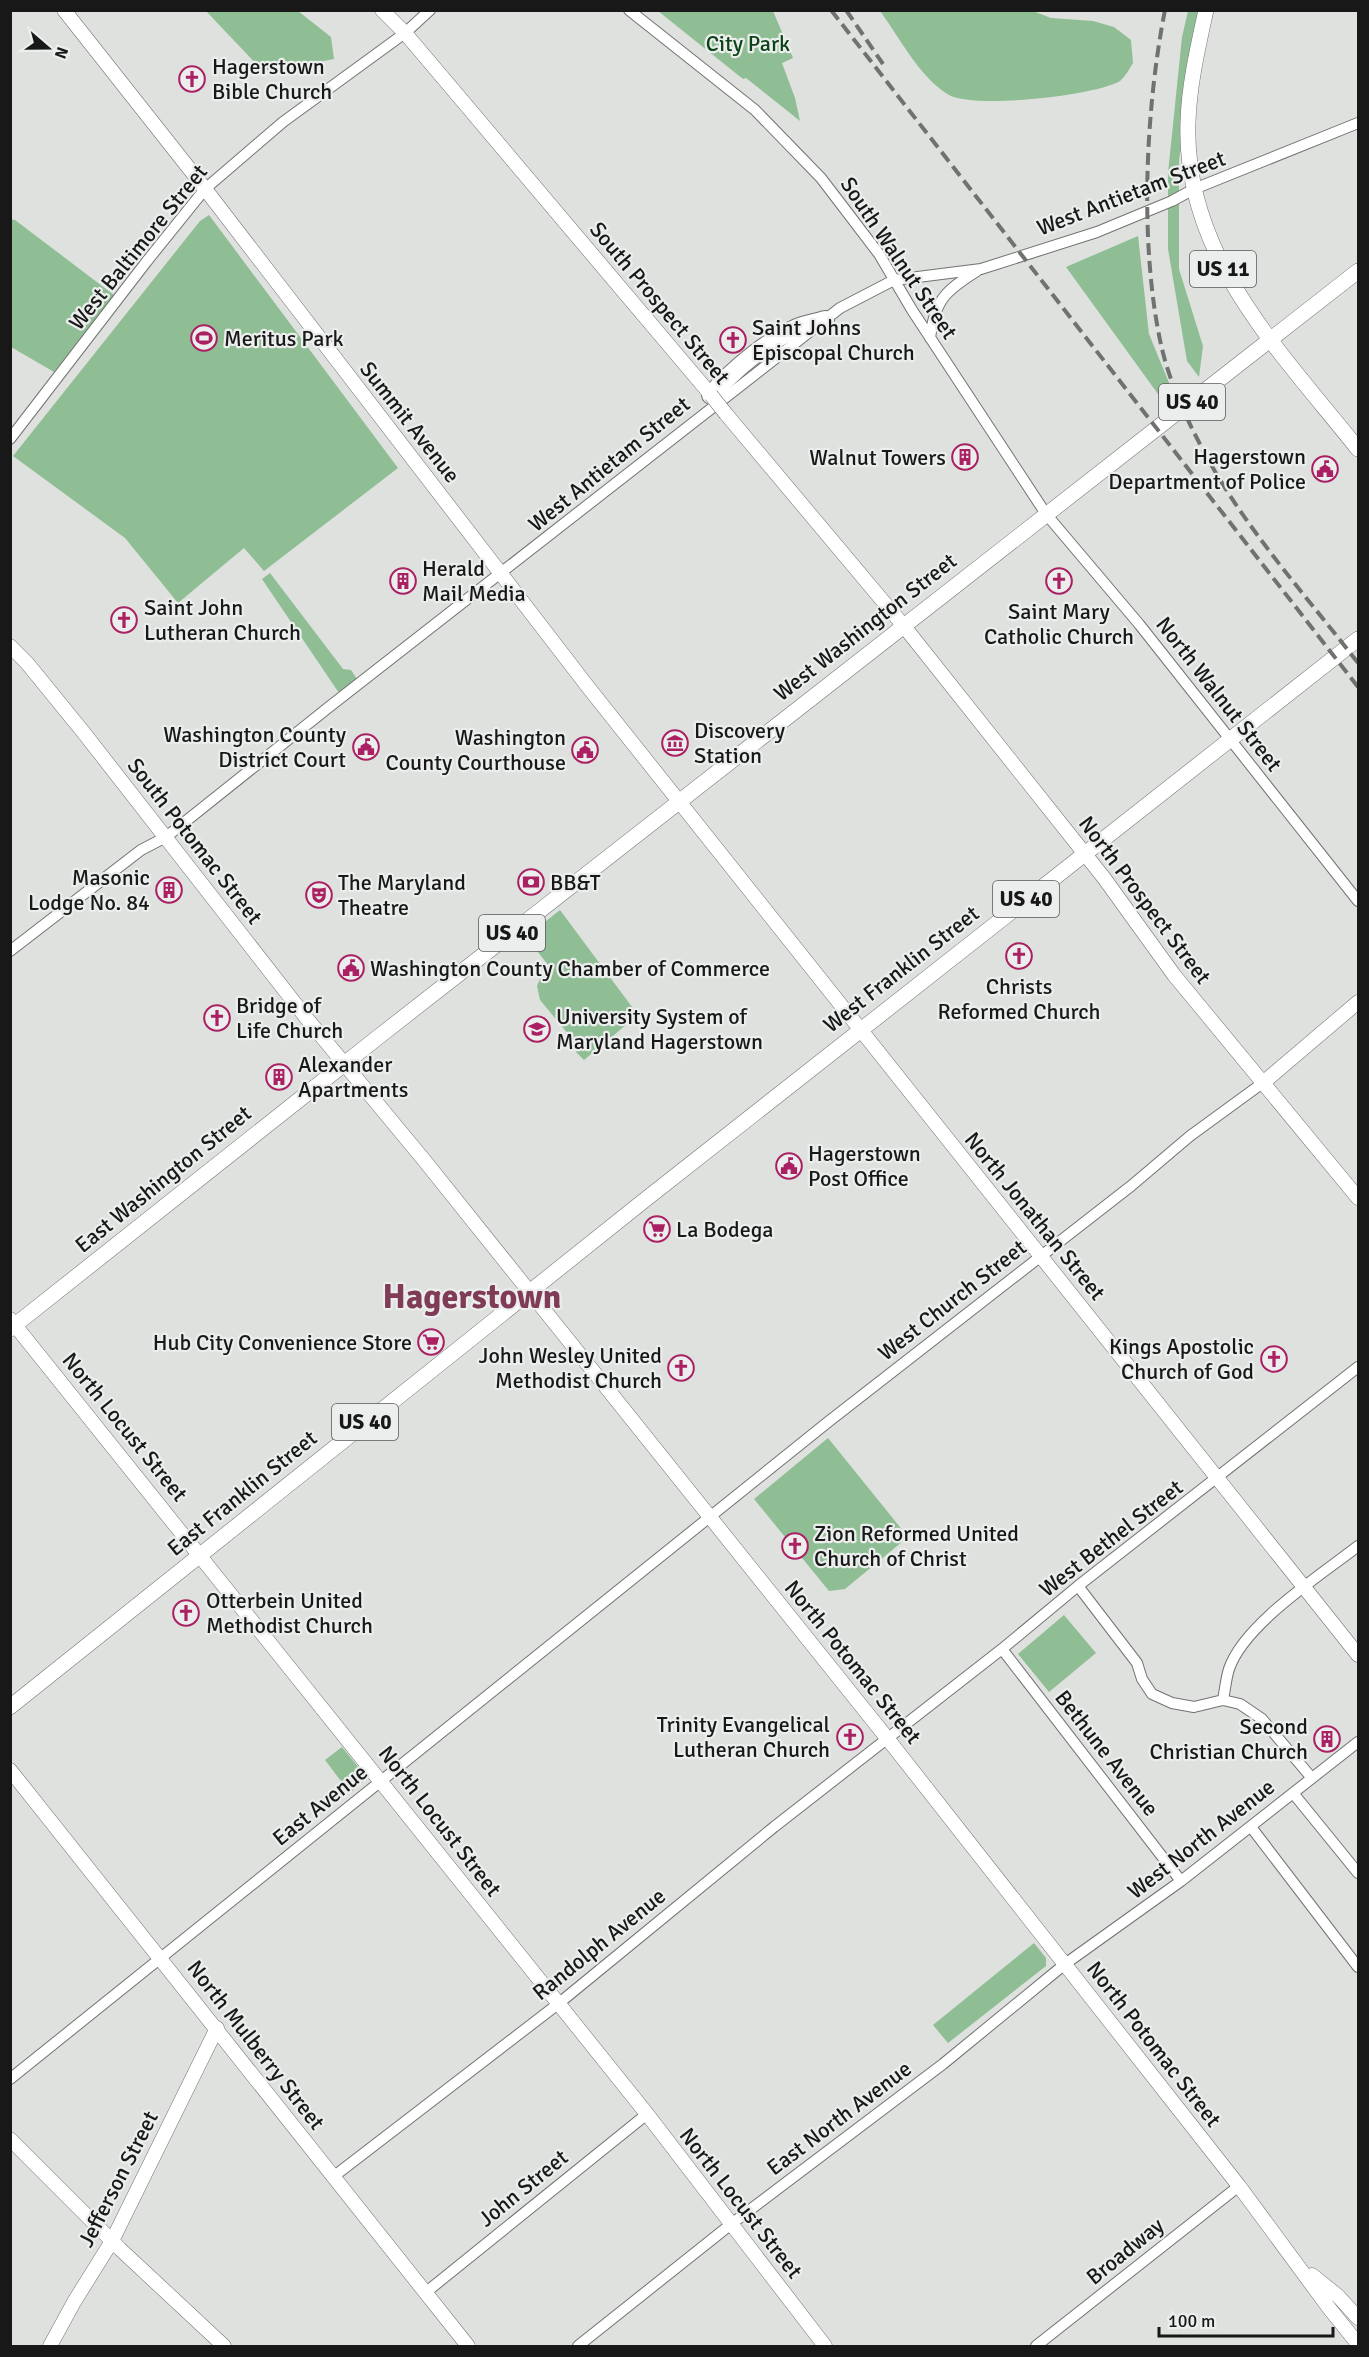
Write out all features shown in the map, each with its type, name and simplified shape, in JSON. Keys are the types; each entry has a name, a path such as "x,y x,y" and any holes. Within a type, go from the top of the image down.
{"highway":[{"path":"711,396 726,379 777,340 798,328 825,320"}],"main road":[{"name":"Summit Avenue","path":"64,10 679,802"},
{"name":"South Prospect Street","path":"382,10 405,33 903,625"},
{"name":"US 11","path":"1206,10 1191,87 1188,123 1188,146 1194,189 1203,222 1216,255 1236,292 1359,448"},
{"name":"West Washington Street","path":"344,1064 1359,271"},
{"name":"North Prospect Street","path":"903,625 1085,854 1174,975 1359,1198"},
{"name":"West Franklin Street","path":"530,1291 1359,639"},
{"name":"South Potomac Street","path":"10,646 34,671 344,1064"},
{"name":"North Jonathan Street","path":"679,802 1359,1655"},
{"name":"West Church Street","path":"1264,1082 1359,1002"},
{"name":"North Potomac Street","path":"344,1064 530,1291 887,1738 1239,2186 1329,2308 1359,2344"},
{"name":"East Washington Street","path":"12,1324 344,1064"},
{"name":"East Franklin Street","path":"10,1707 530,1291"},
{"name":"North Locust Street","path":"12,1324 200,1554 646,2114 825,2346"},
{"name":"North Mulberry Street","path":"10,1770 468,2346"},
{"name":"Jefferson Street","path":"50,2346 112,2241 217,2028"},
{"path":"10,2139 112,2241 224,2346"},
{"name":"North Potomac Street","path":"1299,2265 1338,2296 1359,2318"}],"street":[{"name":"West Baltimore Street","path":"10,439 205,189 283,122 405,33 430,10"},
{"name":"South Walnut Street","path":"629,10 755,110 821,178 849,213 894,280 1046,514"},
{"name":"West Antietam Street","path":"10,951 141,849 166,837 840,308 894,280 981,269 1097,232 1172,201 1194,189 1359,123"},
{"path":"930,338 936,306 944,296 981,269"},
{"name":"North Walnut Street","path":"1046,514 1139,624 1359,901"},
{"name":"West Church Street","path":"710,1517 1131,1186 1190,1136 1264,1082"},
{"name":"West Bethel Street","path":"887,1738 1359,1367"},
{"name":"East Avenue","path":"10,2079 710,1517"},
{"path":"1223,1700 1229,1668 1240,1648 1257,1627 1359,1546"},
{"path":"1078,1586 1137,1663 1142,1679 1152,1695 1172,1703 1194,1707 1223,1700 1240,1704 1262,1719 1311,1777"},
{"name":"Bethune Avenue","path":"1002,1649 1181,1881"},
{"name":"Randolph Avenue","path":"333,2177 558,2004 767,1832 887,1738"},
{"name":"West North Avenue","path":"1065,1964 1181,1881 1311,1777 1359,1742"},
{"path":"1293,1793 1359,1873"},
{"path":"1251,1827 1359,1967"},
{"name":"East North Avenue","path":"578,2346 730,2225 943,2064 1065,1964"},
{"name":"John Street","path":"425,2293 646,2114"},
{"name":"Broadway","path":"1036,2346 1239,2186"}],"green space":[{"path":"206,11 298,11 331,37 334,59 284,69 262,70"},
{"name":"City Park","path":"658,11 773,11 793,58 782,63 795,98 800,121 746,78 743,79"},
{"path":"880,11 1033,11 1051,18 1093,21 1114,27 1131,40 1133,63 1120,81 1086,91 1008,101 963,99 949,95 928,78"},
{"path":"1188,11 1203,11 1179,160 1179,269 1203,346 1199,377 1187,361 1168,249 1168,173 1182,37"},
{"name":"Meritus Park","path":"209,215 398,468 264,571 244,548 178,603 125,538 13,456 200,221"},
{"path":"10,219 15,220 114,295 54,372 11,347"},
{"path":"1138,236 1149,334 1179,407 1171,412 1066,267"},
{"path":"270,573 343,669 351,670 357,679 339,693 262,579"},
{"path":"560,910 638,1015 584,1060 576,1052 579,1047 540,1000 537,986 540,979 552,970 526,937"},
{"path":"828,1438 908,1537 845,1589 829,1591 754,1499"},
{"path":"1064,1615 1096,1653 1049,1692 1018,1654"},
{"path":"342,1747 367,1778 350,1793 325,1760"},
{"path":"1034,1943 1046,1958 1046,1966 948,2043 933,2025"}],"railway":[{"path":"831,10 1358,687"},
{"path":"846,10 883,64"},
{"path":"1165,10 1153,92 1147,180 1150,268 1165,361 1189,423 1217,475 1254,531 1358,663"}],"place":[{"name":"Hagerstown Bible Church","path":"192,79"},
{"name":"Meritus Park","path":"204,338"},
{"name":"Saint Johns Episcopal Church","path":"733,340"},
{"name":"Walnut Towers","path":"965,457"},
{"name":"Hagerstown Department of Police","path":"1325,469"},
{"name":"Herald Mail Media","path":"403,581"},
{"name":"Saint Mary Catholic Church","path":"1059,581"},
{"name":"Saint John Lutheran Church","path":"124,620"},
{"name":"Discovery Station","path":"675,743"},
{"name":"Washington County District Court","path":"366,747"},
{"name":"Washington County Courthouse","path":"585,750"},
{"name":"BB&T","path":"531,882"},
{"name":"Masonic Lodge No. 84","path":"169,890"},
{"name":"The Maryland Theatre","path":"319,895"},
{"name":"Christs Reformed Church","path":"1019,956"},
{"name":"Washington County Chamber of Commerce","path":"351,968"},
{"name":"Bridge of Life Church","path":"217,1018"},
{"name":"University System of Maryland Hagerstown","path":"537,1029"},
{"name":"Alexander Apartments","path":"279,1077"},
{"name":"Hagerstown Post Office","path":"789,1166"},
{"name":"La Bodega","path":"657,1229"},
{"name":"Hub City Convenience Store","path":"431,1342"},
{"name":"Kings Apostolic Church of God","path":"1274,1359"},
{"name":"John Wesley United Methodist Church","path":"681,1368"},
{"name":"Zion Reformed United Church of Christ","path":"795,1546"},
{"name":"Otterbein United Methodist Church","path":"186,1613"},
{"name":"Trinity Evangelical Lutheran Church","path":"850,1737"},
{"name":"Second Christian Church","path":"1327,1739"}],"district":[{"name":"Hagerstown","path":"472,1297"}]}
